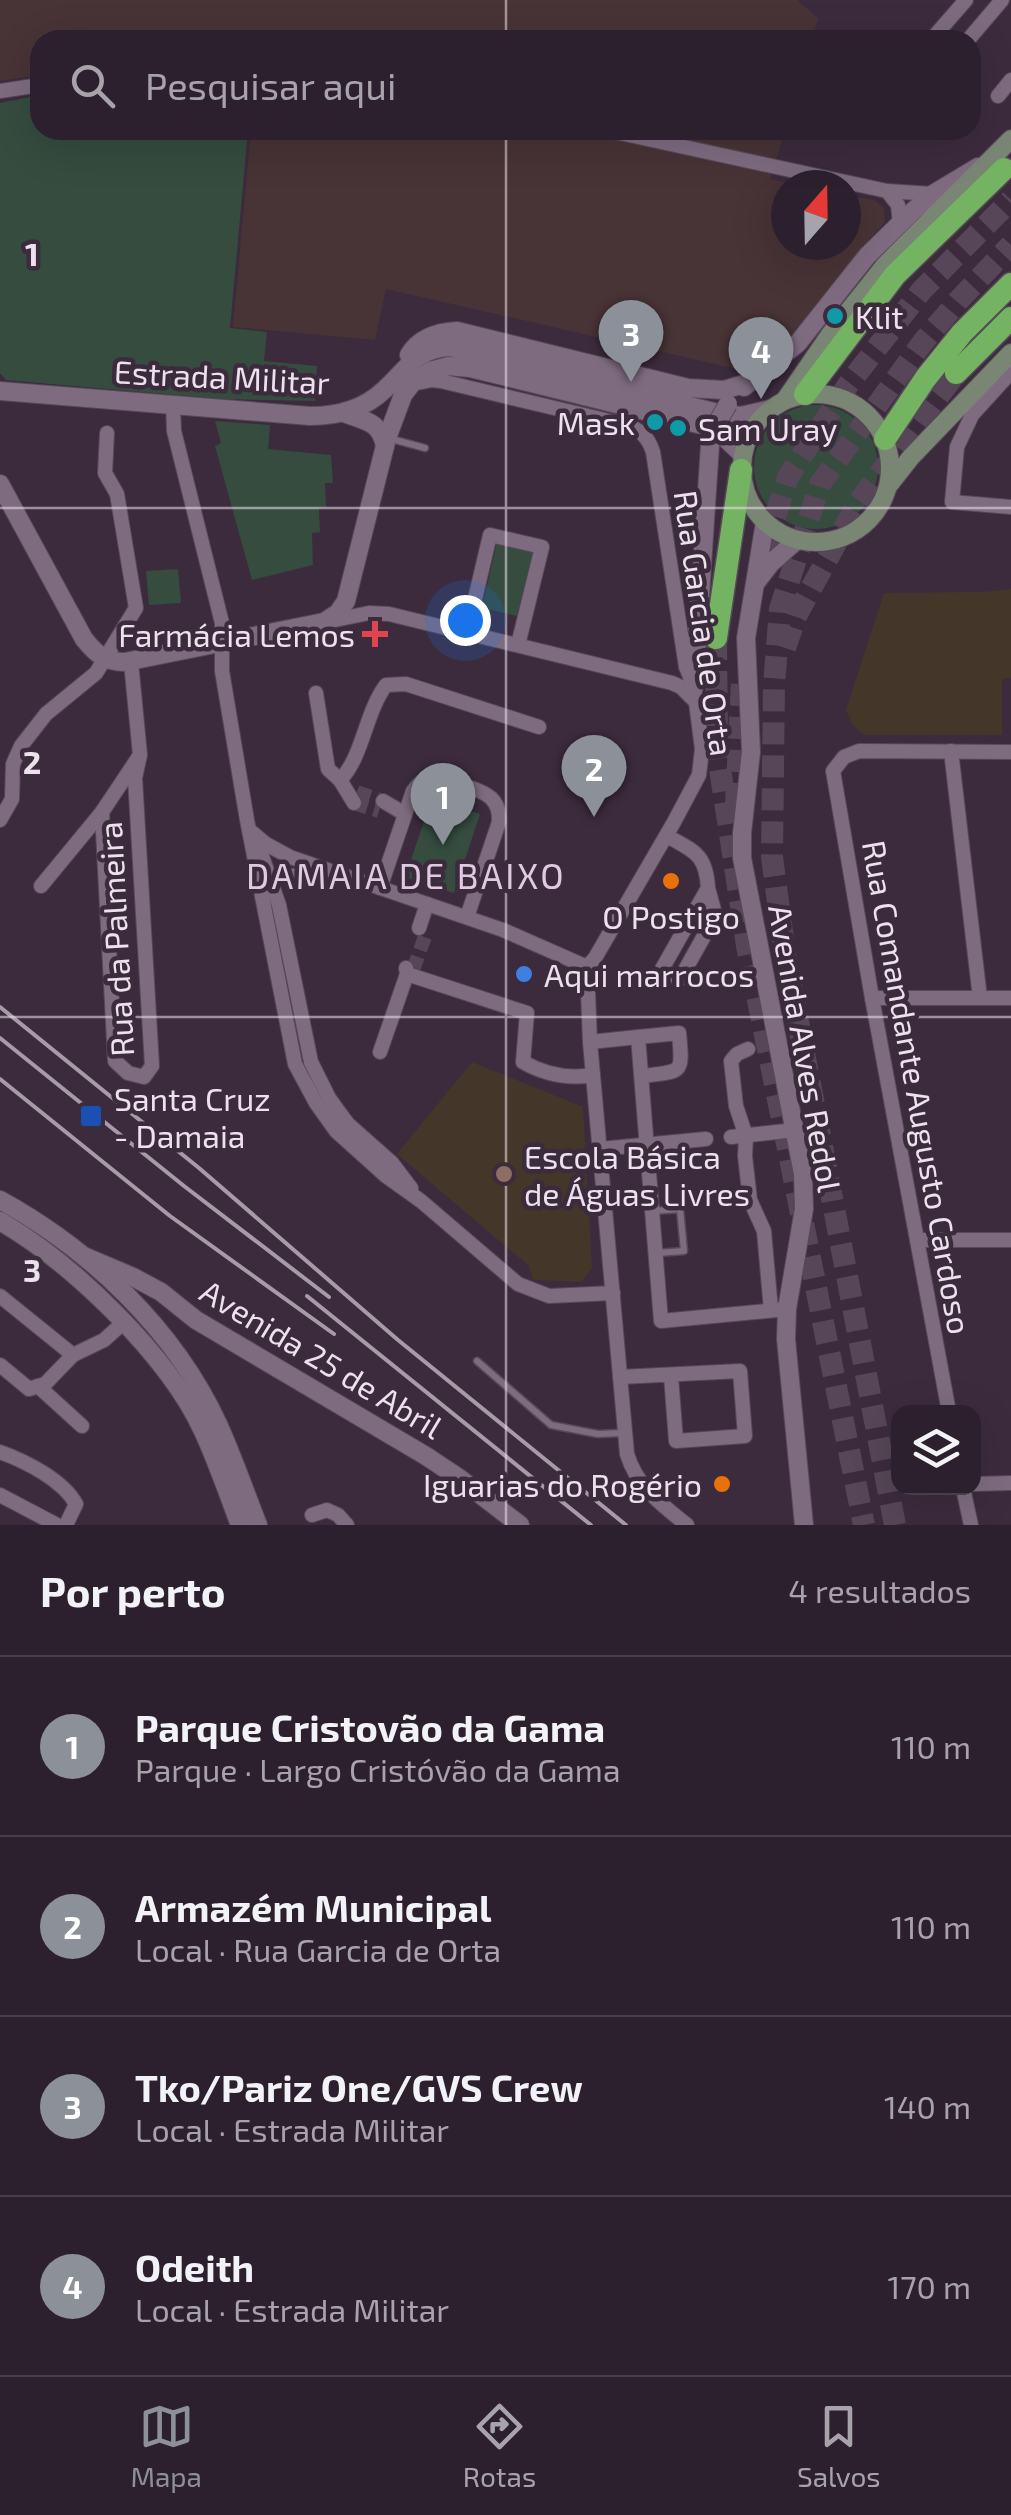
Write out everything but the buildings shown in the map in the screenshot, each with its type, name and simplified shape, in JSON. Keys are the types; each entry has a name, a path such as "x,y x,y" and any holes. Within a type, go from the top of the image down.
{"highway":[{"path":"787,401 995,166"},
{"path":"885,438 950,348 1011,284"},
{"path":"956,373 1011,318"},
{"path":"716,638 742,462"}],"main road":[{"path":"995,166 1011,139"},
{"path":"889,485 1011,353"},
{"path":"824,394 844,398 861,408 885,438 889,485 882,504 854,532 826,541 797,540 765,522 744,490 742,462 748,436 758,422 787,401 824,394"}],"street":[{"path":"940,30 966,0"},
{"path":"977,30 1004,0 1011,5"},
{"path":"998,96 1011,80"},
{"path":"0,92 30,87"},
{"path":"653,140 887,190 933,194"},
{"path":"0,484 84,640 105,660 131,662 379,613 672,683 694,694 710,445 717,423 728,404 750,382 798,342 867,256 900,224 933,194 995,166"},
{"path":"887,190 898,205 900,224"},
{"path":"324,622 338,613 346,601 410,351 423,340 457,331 688,388 724,390 750,382"},
{"name":"Estrada Militar","path":"0,392 331,416 373,399 406,378 426,352 459,348 722,414 742,416 787,401"},
{"name":"Estrada Militar","path":"406,378 419,377 439,367 470,368 702,426 724,437 742,462"},
{"path":"1011,372 972,415 957,446 952,502 1011,507"},
{"name":"Rua Garcia de Orta","path":"406,378 442,380 626,425 646,436 653,452 686,667 694,694 702,749 700,768 667,836 587,967"},
{"path":"173,406 174,431 222,623 222,671 250,827 279,905 311,1062 339,1112 392,1163 421,1201"},
{"path":"344,413 378,427 386,442"},
{"path":"0,820 12,799 13,764 21,746 46,714 89,679 105,660 136,608 117,494 105,473 106,433"},
{"path":"0,500 14,514"},
{"name":"Avenida Alves Redol","path":"765,522 746,638 751,752 742,858 803,1174 804,1209 779,1310 786,1340 804,1525"},
{"path":"467,633 490,535 516,540 542,547 518,645"},
{"path":"757,581 797,540"},
{"name":"Rua da Palmeira","path":"102,812 115,1061 128,1073 144,1077 152,1066 135,778 140,754 131,662"},
{"path":"340,780 350,770 374,701 386,685 406,684 539,727"},
{"path":"316,693 328,769 353,796"},
{"name":"Rua Comandante Augusto Cardoso","path":"949,1405 833,772 844,757 859,751 951,752"},
{"path":"980,998 951,752 1011,752"},
{"name":"Rua da Palmeira","path":"42,886 102,812 140,754"},
{"path":"0,774 11,786"},
{"path":"380,888 414,791 428,780 446,780 483,793 500,814 467,918"},
{"path":"381,806 405,814"},
{"path":"250,827 266,844 290,856 532,942 587,967 623,1432 630,1464 644,1488 687,1525"},
{"path":"667,836 700,856 708,888"},
{"path":"265,872 290,856"},
{"path":"265,872 298,876 328,871"},
{"path":"265,872 295,1064 336,1131 528,1289 549,1296 613,1293"},
{"path":"279,905 298,876"},
{"name":"Avenida Alves Redol","path":"708,888 713,920 680,978 662,969 708,888"},
{"path":"423,929 431,905"},
{"path":"380,1052 409,970 527,1013 523,1062 547,1073 593,1075"},
{"path":"872,998 1011,998"},
{"path":"590,1042 679,1033 680,1067 674,1072 642,1076"},
{"path":"638,1037 661,1321 779,1310 764,1232 749,1192 738,1136 731,1061 748,1049"},
{"path":"738,1136 794,1130"},
{"path":"600,1149 706,1139"},
{"path":"0,1200 36,1220 86,1257 167,1342 219,1425 258,1525"},
{"path":"0,1221 30,1238 69,1269 149,1350 204,1431 240,1525"},
{"path":"917,1240 1011,1240"},
{"name":"Avenida 25 de Abril","path":"86,1257 161,1292 196,1320 426,1456 520,1525"},
{"path":"69,1269 108,1291 196,1320"},
{"path":"0,1296 73,1355"},
{"path":"0,1365 29,1389 46,1384 73,1355 104,1340 123,1323"},
{"path":"620,1377 740,1371 745,1436 676,1441 671,1376"},
{"path":"38,1386 82,1426"},
{"path":"0,1452 24,1461 70,1494 76,1504 66,1525"},
{"path":"981,1484 1011,1483"},
{"path":"0,1495 57,1525"},
{"path":"965,1495 970,1525"},
{"path":"312,1515 327,1510 347,1525"}],"lane":[{"path":"386,442 425,448"},
{"path":"652,1211 680,1208 684,1251 656,1254"},
{"path":"477,1361 550,1424 598,1434 623,1432"}],"shaded area":[{"path":"0,0 797,0 818,18 815,30 30,30 30,76 0,81"},
{"path":"250,140 782,140 770,179 771,260 853,260 810,317 750,372 386,289 375,340 233,327"},
{"path":"861,198 874,200 884,208 885,222 861,250"},
{"path":"1011,589 1011,678 1002,679 1002,735 865,735 853,726 846,710 884,593"},
{"name":"Escola Básica de Águas Livres","path":"472,1062 583,1107 592,1268 581,1282 533,1280 529,1266 397,1154"}],"green space":[{"path":"30,97 30,140 247,140 230,328 267,332 264,361 317,366 315,401 221,399 6,380 0,373 0,103"},
{"path":"816,405 840,410 860,423 873,443 878,467 873,491 860,511 840,524 816,529 792,524 772,511 759,491 754,467 759,443 772,423 792,410"},
{"path":"215,421 270,425 268,449 331,455 333,483 325,483 326,507 319,508 320,532 312,533 313,565 252,580 215,446 221,443"},
{"path":"497,542 533,551 517,616 482,608"},
{"path":"178,569 181,603 149,605 146,571"},
{"path":"432,798 480,814 454,893 405,877"}],"tunnel":[{"path":"765,548 788,477 848,385 922,290 1011,200"},
{"path":"895,1525 785,954 772,857 774,685 780,609 820,484 923,342 1011,245"},
{"path":"785,648 796,616 859,501 956,373"},
{"path":"716,638 717,749 747,946 864,1525"},
{"path":"736,805 742,682"},
{"path":"357,792 383,801"},
{"path":"354,803 379,811"},
{"path":"413,970 427,931"}],"railway":[{"path":"0,1007 626,1525"},
{"path":"0,1038 329,1297"},
{"path":"0,1079 170,1216 334,1334"},
{"path":"307,1296 591,1525"}],"place":[{"name":"Klit","path":"835,316"},
{"name":"Tko/Pariz One/GVS Crew","path":"631,382"},
{"name":"Odeith","path":"761,399"},
{"name":"Mask","path":"655,422"},
{"name":"Sam Uray","path":"678,428"},
{"name":"Farmácia Lemos","path":"375,634"},
{"name":"Armazém Municipal","path":"594,817"},
{"name":"Parque Cristovão da Gama","path":"443,845"},
{"name":"O Postigo","path":"671,881"},
{"name":"Aqui marrocos","path":"524,974"},
{"name":"Santa Cruz - Damaia","path":"91,1116"},
{"name":"Escola Básica de Águas Livres","path":"504,1174"},
{"name":"Iguarias do Rogério","path":"722,1484"}],"district":[{"name":"DAMAIA DE BAIXO","path":"406,875"}]}
